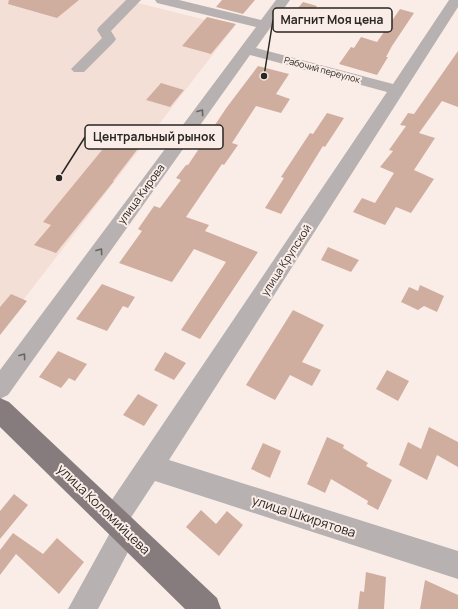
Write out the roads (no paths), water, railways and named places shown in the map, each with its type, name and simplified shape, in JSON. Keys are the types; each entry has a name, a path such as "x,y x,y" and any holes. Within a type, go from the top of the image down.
{"main road":[{"name":"улица Коломийцева","path":"0,410 206,609"}],"street":[{"path":"79,69 109,40 104,30 134,0"},
{"path":"162,0 265,25"},
{"name":"улица Кирова","path":"0,388 283,0"},
{"name":"улица Крупской","path":"82,609 120,525 150,467 456,0"},
{"name":"Рабочий переулок","path":"247,50 398,90"},
{"name":"улица Шкирятова","path":"150,467 458,565"}],"place":[{"name":"Магнит Моя цена","path":"264,76"},
{"name":"Центральный рынок","path":"59,178"}]}
